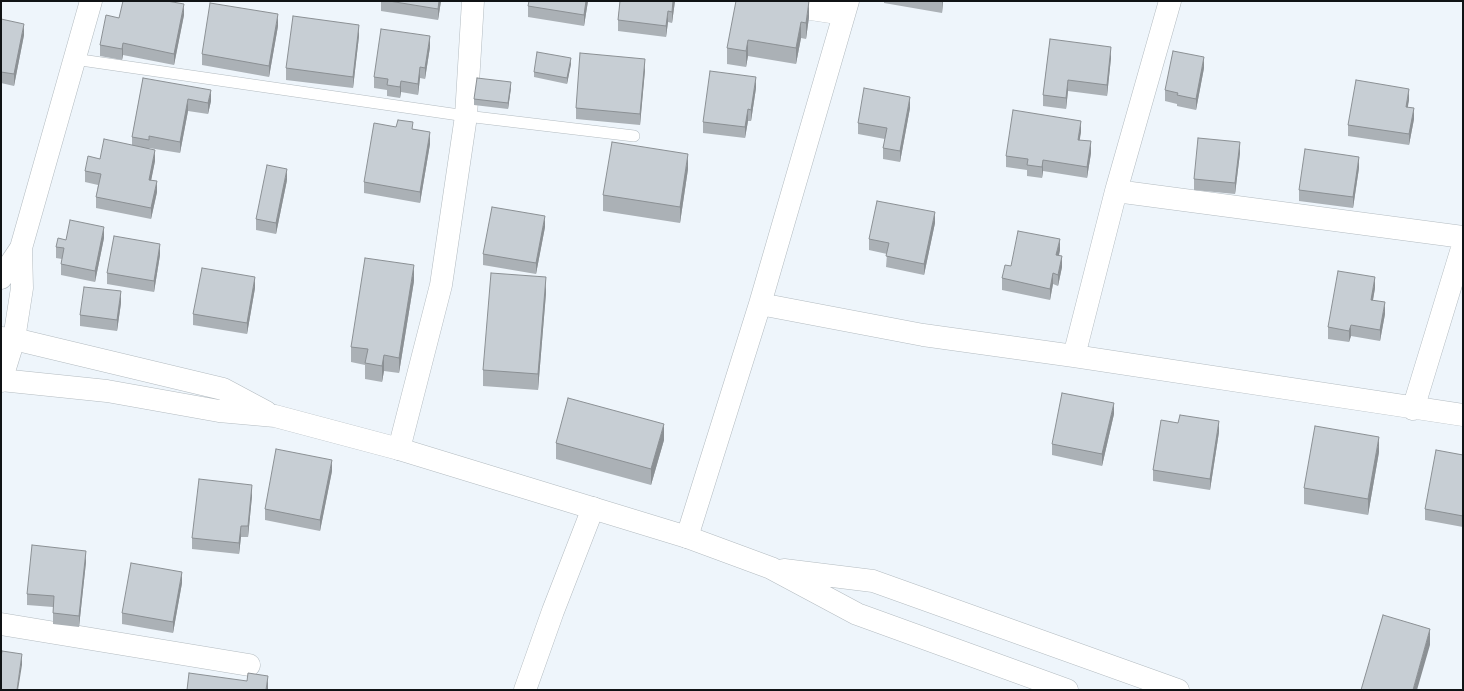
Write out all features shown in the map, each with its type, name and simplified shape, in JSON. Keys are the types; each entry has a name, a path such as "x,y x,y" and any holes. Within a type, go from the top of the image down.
{"street":[{"path":"91,1 21,248 22,288 8,338 1,380 106,391 219,411 274,416 399,449 687,537 771,568 857,614 1067,690"},
{"path":"399,449 441,285 466,116 474,1"},
{"path":"687,537 760,304 846,8 758,1"},
{"path":"1074,356 1116,191 1170,1"},
{"path":"1116,191 1463,237"},
{"path":"1413,409 1463,245"},
{"path":"1,278 21,248"},
{"path":"760,304 923,335 1074,356 1413,409 1463,415"},
{"path":"8,338 223,388 274,416"},
{"path":"525,690 553,610 593,508"},
{"path":"771,568 873,581 1178,690"},
{"path":"1,624 249,665"}],"lane":[{"path":"74,59 466,116 634,136"}],"building":[{"path":"123,1 167,1 184,4 174,54 123,43 122,49 100,45 106,15 119,18"},
{"path":"389,1 439,1 438,9"},
{"path":"529,1 586,1 584,15 528,6"},
{"path":"620,1 673,1 672,12 668,11 666,26 618,20"},
{"path":"736,1 809,1 806,23 801,22 796,48 748,40 746,51 727,48"},
{"path":"210,3 278,14 269,66 202,54"},
{"path":"293,16 359,25 353,77 286,68"},
{"path":"1,19 24,24 14,74 1,72"},
{"path":"381,29 430,36 425,68 420,67 418,84 401,81 400,87 387,85 388,79 374,77"},
{"path":"1050,39 1111,47 1107,85 1068,80 1066,98 1043,95"},
{"path":"1173,51 1204,57 1196,99 1177,95 1178,93 1165,90"},
{"path":"537,52 571,58 567,78 534,72"},
{"path":"580,53 645,59 640,114 576,108"},
{"path":"710,71 756,77 751,110 748,109 745,127 703,122"},
{"path":"143,78 211,90 208,103 188,99 180,142 149,136 149,140 132,137"},
{"path":"477,78 511,82 508,103 474,99"},
{"path":"1356,80 1409,89 1406,107 1414,108 1409,134 1348,125"},
{"path":"864,88 910,97 900,151 883,148 887,128 858,123"},
{"path":"1013,110 1081,121 1078,140 1091,141 1087,167 1043,160 1042,167 1027,165 1028,159 1006,156"},
{"path":"398,120 413,122 412,129 430,132 420,192 364,182 374,123 396,127"},
{"path":"1198,138 1240,142 1235,183 1194,179"},
{"path":"104,139 155,150 149,180 157,181 151,208 96,197 101,174 85,171 88,156 100,159"},
{"path":"612,142 688,154 680,207 603,195"},
{"path":"1305,149 1359,157 1353,197 1299,190"},
{"path":"267,165 287,169 276,223 256,219"},
{"path":"877,201 935,212 924,264 886,256 889,243 869,239"},
{"path":"492,207 545,216 536,263 483,254"},
{"path":"70,220 104,227 95,271 61,264 64,248 56,247 58,238 66,240"},
{"path":"1018,231 1060,239 1056,255 1062,256 1058,275 1053,273 1050,289 1002,278 1005,265 1011,266"},
{"path":"114,236 160,244 154,281 107,273"},
{"path":"365,258 414,265 399,358 384,355 382,366 365,363 368,349 351,347"},
{"path":"202,268 255,277 247,323 193,314"},
{"path":"1338,271 1375,277 1371,300 1385,302 1380,330 1351,325 1349,331 1328,327"},
{"path":"491,273 546,277 538,374 483,370"},
{"path":"84,287 121,291 117,320 80,315"},
{"path":"1062,393 1114,403 1102,454 1052,444"},
{"path":"568,398 664,424 651,469 556,443"},
{"path":"1180,415 1219,421 1210,479 1153,470 1161,420 1178,423"},
{"path":"1315,426 1379,437 1368,499 1304,488"},
{"path":"276,449 332,460 320,520 265,509"},
{"path":"1436,450 1463,455 1463,516 1425,509"},
{"path":"199,479 252,485 248,526 241,526 239,543 192,538"},
{"path":"32,545 86,551 79,616 53,613 54,596 27,594"},
{"path":"131,563 182,572 173,622 122,613"},
{"path":"1383,615 1430,629 1413,690 1361,690"},
{"path":"2,651 22,654 17,690 1,690"},
{"path":"189,673 247,681 248,673 268,676 266,690 187,690"}]}
